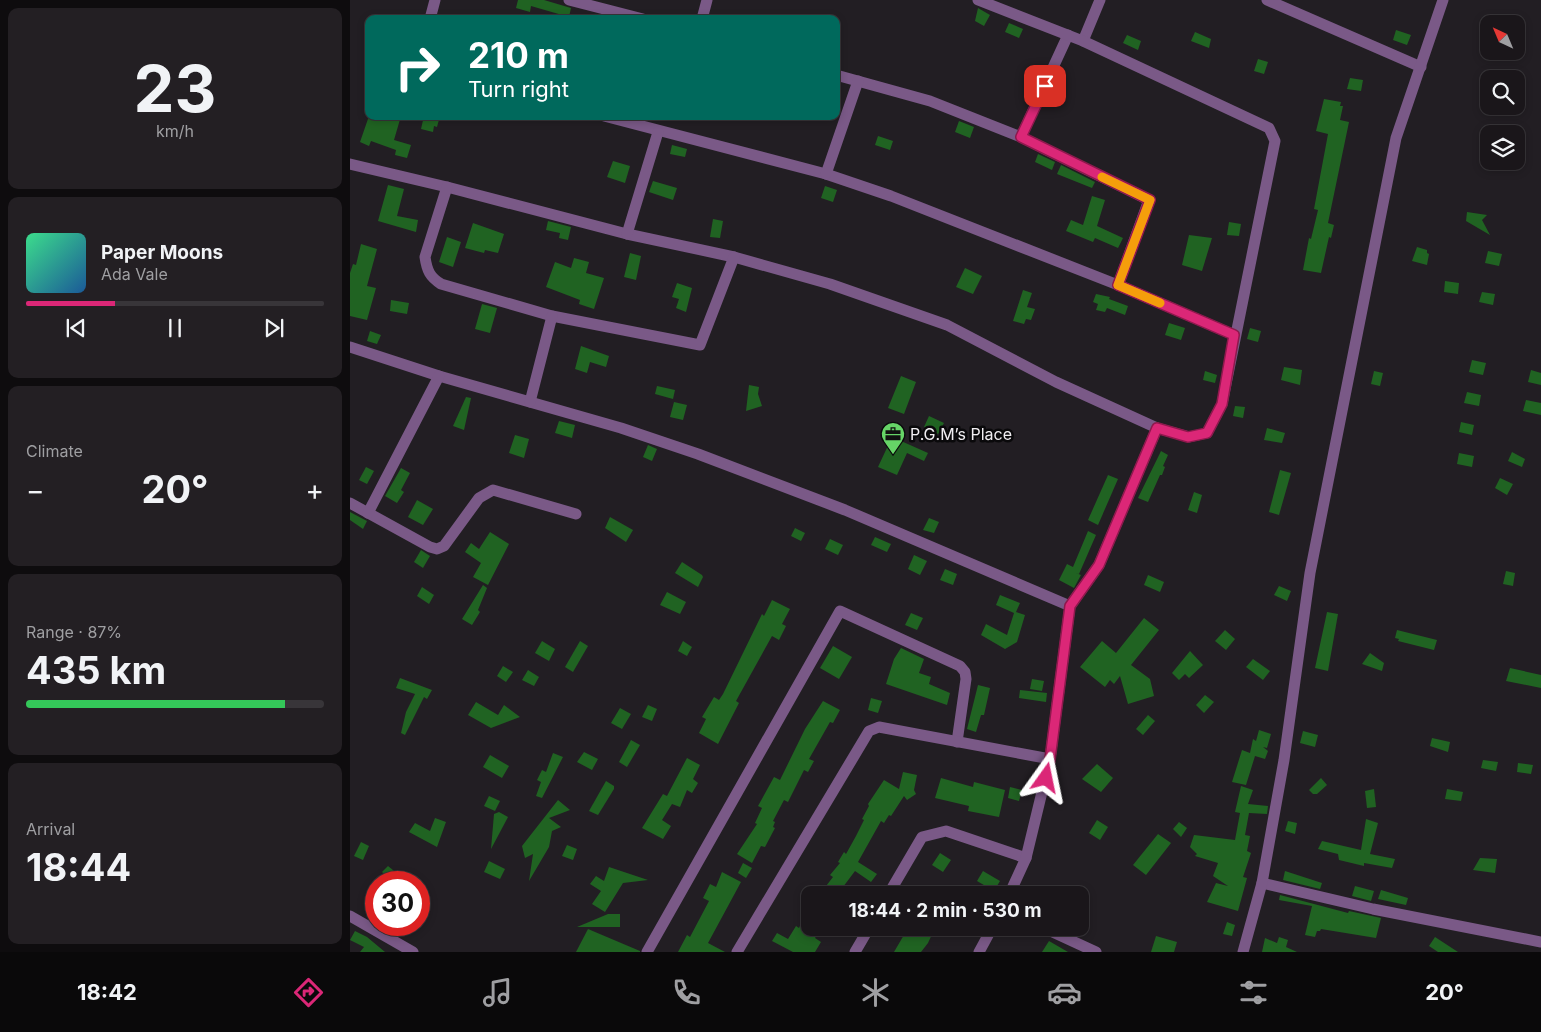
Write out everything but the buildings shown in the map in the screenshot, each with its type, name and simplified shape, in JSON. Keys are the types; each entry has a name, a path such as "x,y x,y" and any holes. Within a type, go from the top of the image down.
{"street":[{"path":"431,15 434,0"},
{"path":"568,0 628,15"},
{"path":"703,15 707,0"},
{"path":"350,164 627,234 734,257 830,284 947,326 1056,382 1157,428 1188,437 1207,433 1222,404 1234,335 1275,141 1273,134 1269,128 1083,41 978,0"},
{"path":"1083,41 1100,0"},
{"path":"1267,0 1422,67"},
{"path":"1243,952 1262,883 1284,760 1312,563 1396,138 1422,67 1443,0"},
{"path":"1021,137 1068,35"},
{"path":"840,76 930,101 1021,137 1150,200 1118,285"},
{"path":"826,174 858,81"},
{"path":"618,120 826,174 891,196 1118,285 1234,335"},
{"path":"627,234 658,132"},
{"path":"447,187 425,258 426,268 432,278 441,284 552,316 700,345 734,257"},
{"path":"530,402 552,316"},
{"path":"350,347 440,376 621,428 698,454 846,510 1070,606"},
{"path":"368,513 440,376"},
{"path":"1013,886 1026,858 1050,759 1070,606 1099,565 1157,428"},
{"path":"350,503 430,547 438,548 444,546 479,498 493,490 576,514"},
{"path":"647,952 840,611 960,666 965,672 966,679 957,742"},
{"path":"737,952 869,731 879,727 1050,759"},
{"path":"893,886 922,837 946,831 1026,858"},
{"path":"1262,883 1373,909 1541,942"},
{"path":"350,916 413,952"},
{"path":"855,952 864,936"},
{"path":"979,952 988,936"},
{"path":"1061,936 1096,952"}],"slow traffic":[{"path":"1102,177 1150,200 1118,285 1160,303"}],"place":[{"name":"P.G.M’s Place","path":"893,455"}],"route":[{"path":"1045,86 1021,137 1150,200 1118,285 1234,335 1222,404 1207,433 1188,437 1157,428 1099,565 1070,606 1046,778"}]}
